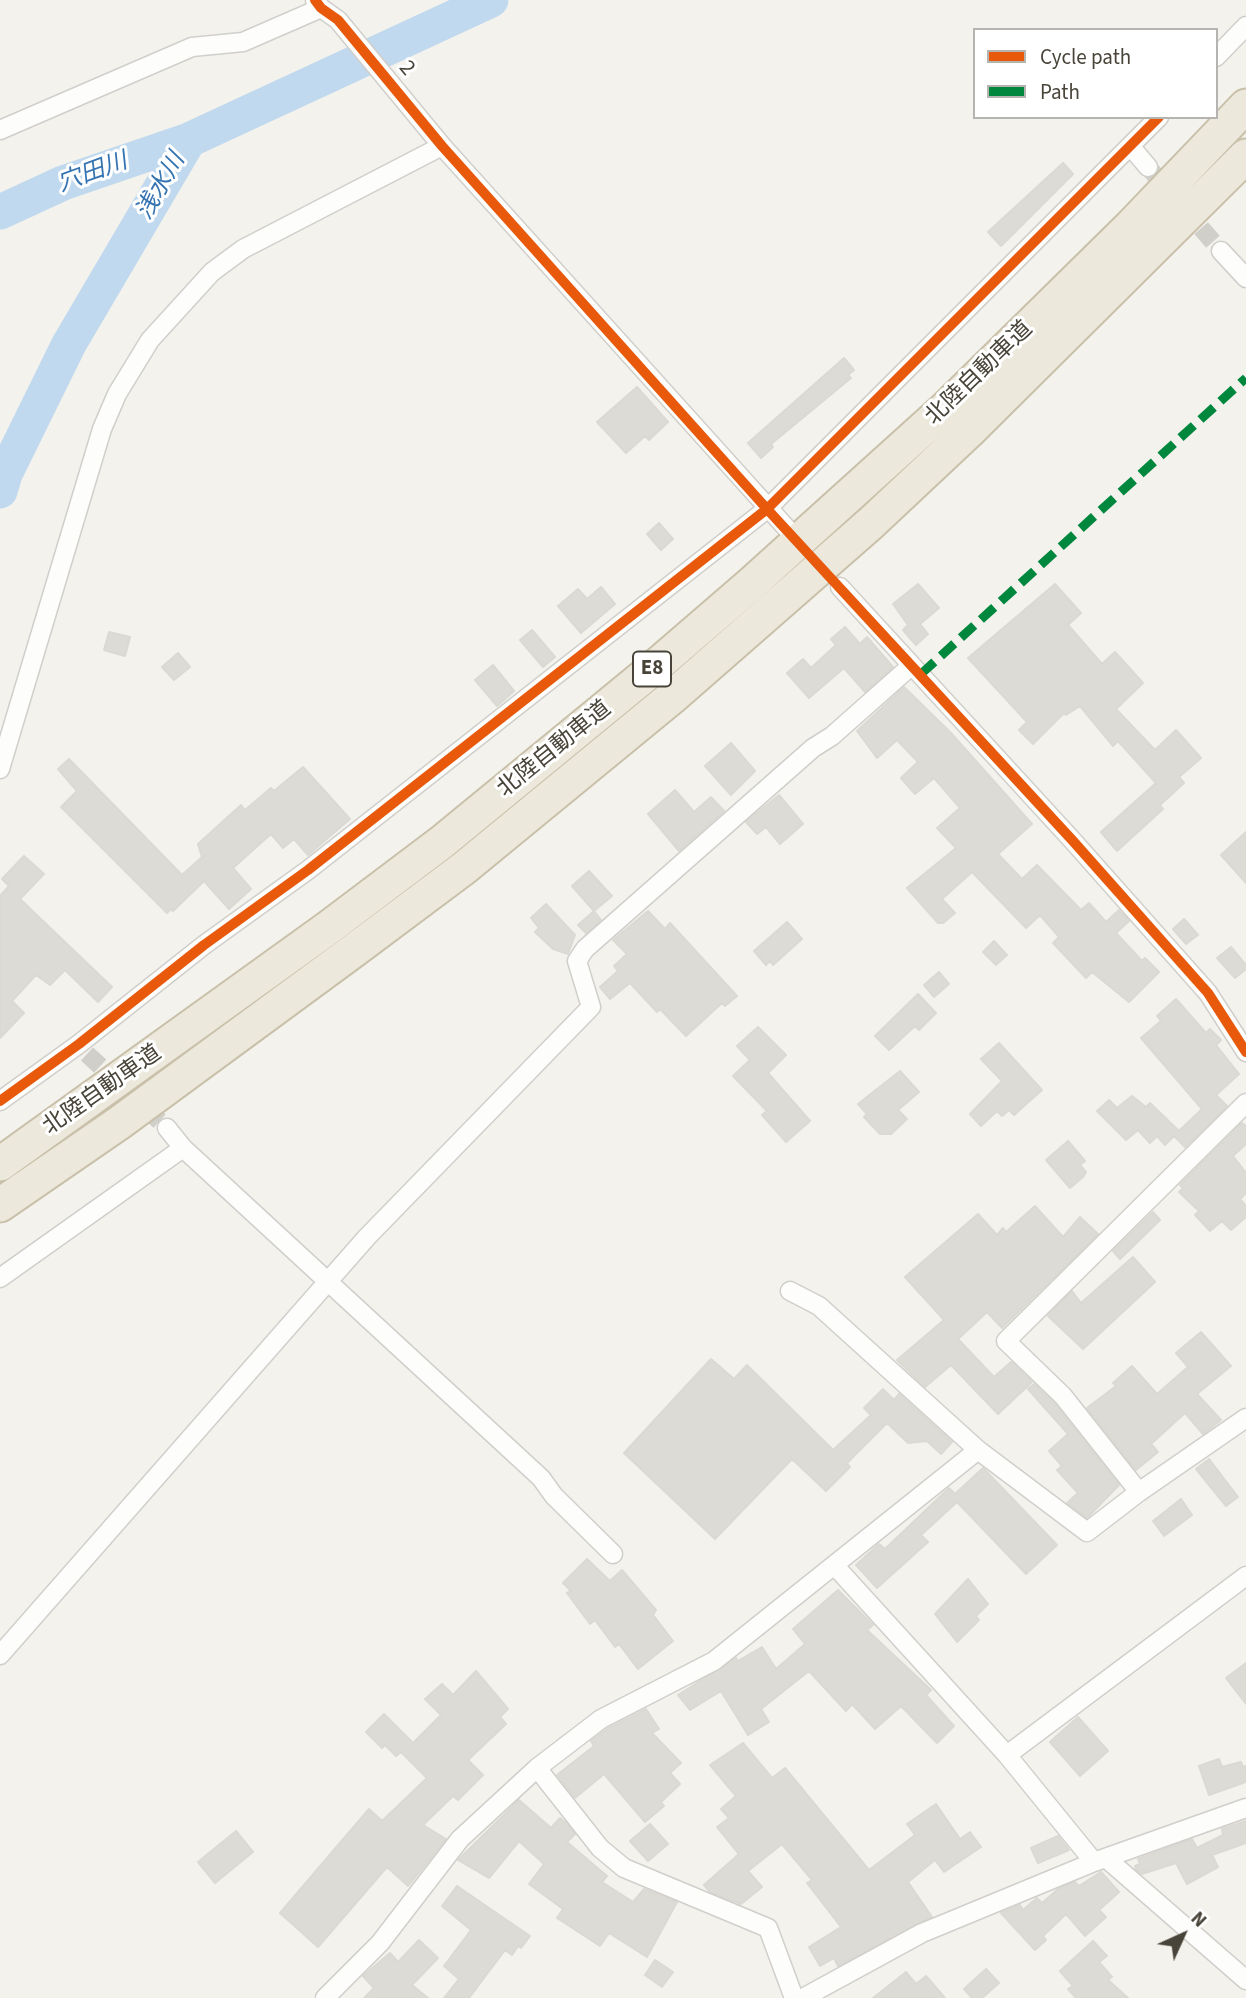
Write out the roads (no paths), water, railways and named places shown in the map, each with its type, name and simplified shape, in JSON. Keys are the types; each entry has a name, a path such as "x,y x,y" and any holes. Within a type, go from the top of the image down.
{"highway":[{"name":"北陸自動車道","path":"0,1164 216,1011 359,905 547,758 660,663 946,408 1121,236 1246,106"},
{"name":"北陸自動車道","path":"0,1205 119,1123 354,951 515,827 671,698 959,442 1246,156"}],"street":[{"name":"2","path":"318,4 338,20 442,146 790,532"},
{"path":"0,130 192,47 243,42 318,4"},
{"path":"1218,55 1246,26"},
{"path":"0,1101 83,1049 204,945 319,862 767,509 1157,119"},
{"path":"0,769 102,429 117,394 150,340 212,272 243,249 442,146"},
{"path":"1131,147 1148,167"},
{"path":"1221,251 1246,278"},
{"path":"840,587 1199,983 1246,1052"},
{"path":"0,1656 367,1237 591,1007 577,961 585,949 911,666"},
{"path":"1139,1492 1063,1396 1006,1341 1246,1103"},
{"path":"167,1128 183,1149 329,1280 541,1478 554,1496 613,1554"},
{"path":"0,1278 183,1149"},
{"path":"790,1291 819,1306 978,1450 1087,1532 1139,1492 1246,1418"},
{"path":"325,1998 380,1943 460,1839 537,1768 601,1719 714,1661 978,1450"},
{"path":"835,1566 1101,1860 1246,1980"},
{"path":"1006,1755 1246,1576"},
{"path":"537,1768 600,1848 624,1868 768,1928 794,1998"},
{"path":"803,1998 922,1933 1101,1860 1246,1808"}],"waterway":[{"name":"浅水川","path":"0,212 63,183 189,140 491,0"},
{"name":"浅水川","path":"0,491 5,474 69,344 189,140"}],"tunnel":[{"path":"1148,167 1221,251"},
{"path":"87,1054 167,1128"}],"water label":[{"name":"穴田川","path":"93,174"}]}
